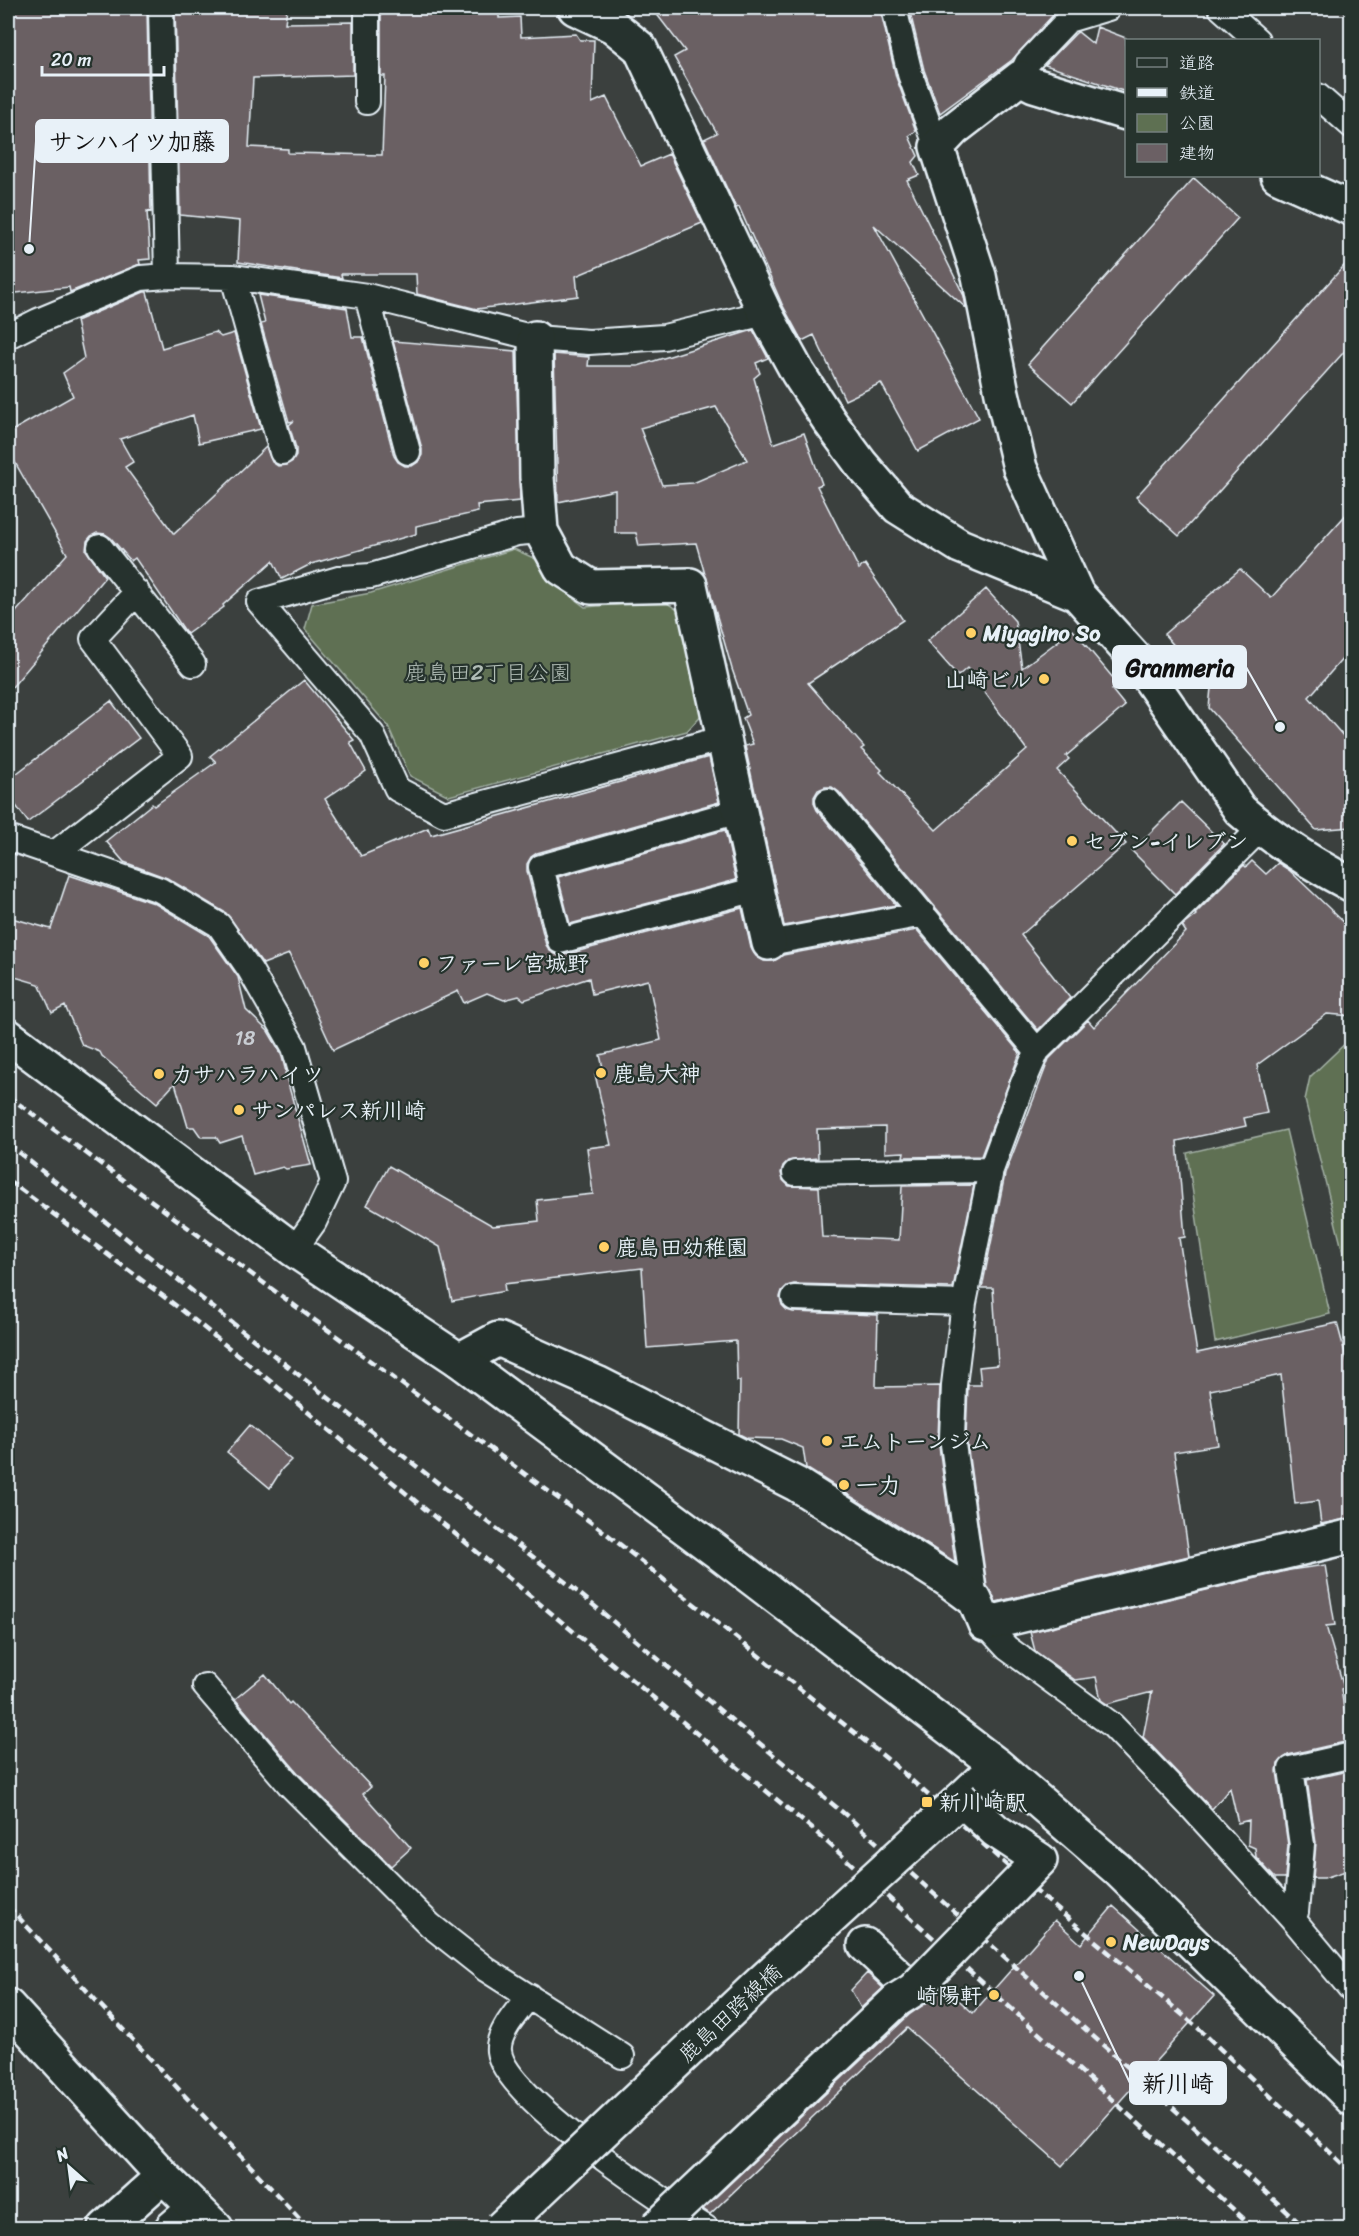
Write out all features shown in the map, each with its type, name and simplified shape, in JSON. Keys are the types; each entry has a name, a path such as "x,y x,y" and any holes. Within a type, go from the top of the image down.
{"street":[{"path":"575,8 613,26 640,48 765,314 830,422 861,464 898,507 960,546 1077,594"},
{"path":"1125,113 1020,78 954,129 937,147 979,276 1002,393 1020,468 1077,594 1136,659 1240,810 1261,828 1348,877"},
{"path":"1280,177 1352,209"},
{"path":"535,338 537,477 542,531 561,568 591,588 690,585 769,943"},
{"path":"8,1035 294,1250 470,1369 719,1553 998,1765 1117,1869 1352,2099"},
{"path":"470,1369 498,1339 597,1383 796,1484 948,1580 980,1612 1352,1536"},
{"name":"鹿島田跨線橋","path":"501,2229 751,1992 998,1765"},
{"path":"656,2229 897,2000 912,1990 1040,1860 996,1831 961,1799"},
{"path":"866,1946 912,1990"},
{"path":"8,2006 164,2176 194,2222"},
{"path":"105,2229 164,2176"}],"lane":[{"path":"161,8 167,276"},
{"path":"367,8 367,102"},
{"path":"894,8 910,74 937,147"},
{"path":"1020,78 1027,63 1068,20 1108,8"},
{"path":"1221,8 1256,39"},
{"path":"1320,98 1352,126"},
{"path":"8,336 141,278 167,276 232,277 367,296 535,338 589,342 664,337 765,314"},
{"path":"232,277 282,452"},
{"path":"367,296 408,452"},
{"path":"542,531 517,533 371,576 342,578 259,602 372,734 397,789 444,814 724,738"},
{"path":"100,547 193,664"},
{"path":"55,853 180,756 93,639 136,592"},
{"path":"828,801 1037,1051"},
{"path":"740,811 541,867 560,941 757,890"},
{"path":"1261,828 1037,1051 991,1170 964,1303 954,1385 952,1437 980,1612 1006,1648 1112,1725 1194,1810 1292,1918 1352,1990"},
{"path":"8,838 160,890 219,925 250,970 294,1047 333,1182 314,1222 294,1250"},
{"path":"769,943 923,914"},
{"path":"795,1173 991,1170"},
{"path":"794,1298 964,1303"},
{"path":"205,1686 289,1784 421,1917 487,1971 622,2056"},
{"path":"1292,1918 1296,1912 1302,1845 1291,1769 1352,1755"},
{"path":"529,1996 501,2036 499,2052 509,2074 534,2101 614,2168 706,2229"}],"green space":[{"name":"鹿島田2丁目公園","path":"514,549 540,561 545,577 585,607 664,601 683,614 704,712 687,731 449,796 410,776 388,726 305,629 312,604 371,593"},
{"path":"1351,1038 1351,1285 1305,1100 1310,1077"},
{"path":"1286,1130 1330,1314 1215,1342 1187,1153"}],"building":[{"path":"8,8 147,9 151,212 147,211 150,259 139,260 140,264 70,292 69,287 8,294"},
{"path":"287,8 285,23 353,22 353,75 253,78 249,147 288,149 288,153 382,155 385,76 381,76 381,8 499,8 499,18 520,17 521,37 576,34 580,40 594,40 592,103 606,97 641,166 669,154 702,223 576,276 578,296 477,309 417,294 416,274 341,274 342,278 238,262 240,221 180,215 175,9"},
{"path":"652,8 880,8 896,77 916,131 909,136 918,156 913,162 919,175 907,180 964,296 966,308 874,225 979,418 918,451 881,383 845,400 814,335 802,341 782,304 739,207 736,208 704,139 717,133 674,57 685,51"},
{"path":"909,8 1046,8 1054,14 1012,60 940,113 924,70"},
{"path":"1097,27 1126,38 1125,92 1045,65 1078,32 1093,44"},
{"path":"1194,178 1238,218 1072,403 1028,364"},
{"path":"1352,257 1352,343 1179,536 1136,497"},
{"path":"147,292 162,348 215,332 221,337 234,333 261,429 199,443 193,415 120,439 133,462 125,467 174,534 266,447 272,462 278,466 286,465 296,456 289,425 294,421 289,422 261,324 265,323 258,295 347,308 352,337 363,337 394,456 405,466 412,466 418,462 422,449 393,341 516,351 520,501 477,505 478,512 416,526 416,534 311,564 282,579 273,561 223,605 224,607 187,634 135,558 131,561 111,538 97,533 87,541 86,550 105,577 8,692 8,621 67,554 8,450 8,433 73,396 63,373 84,358 76,321"},
{"path":"753,330 768,358 756,363 760,373 754,378 773,444 804,433 822,484 817,486 859,569 865,564 903,620 808,683 864,747 861,749 882,770 880,772 936,830 1027,750 967,668 958,676 927,641 986,589 1015,621 1022,668 1073,630 1119,685 1112,690 1125,706 1066,756 1069,759 1057,770 1126,844 1021,935 1070,998 1038,1030 839,792 832,787 818,790 814,797 817,810 896,905 784,926 745,746 753,744 743,718 748,715 732,669 696,543 639,546 636,533 615,533 615,490 558,502 554,354 589,357 588,366 638,366","holes":["716,407 747,460 693,483 662,485 640,428"]},
{"path":"1352,508 1352,648 1309,697 1352,746 1352,827 1316,830 1209,708 1211,688 1164,634 1240,569 1271,598"},
{"path":"304,680 354,740 350,742 366,771 325,799 361,856 428,828 431,835 709,757 719,802 537,853 531,857 527,864 527,871 546,945 550,951 557,955 564,955 742,908 751,948 756,956 764,961 774,961 783,955 917,930 1020,1053 981,1156 903,1157 904,1152 885,1153 885,1127 817,1129 818,1158 788,1161 781,1173 783,1180 789,1186 819,1187 822,1237 899,1240 902,1186 974,1185 953,1288 794,1284 787,1286 780,1297 782,1305 793,1312 878,1315 876,1387 940,1386 938,1439 955,1562 806,1468 803,1448 781,1439 747,1438 739,1434 740,1381 737,1381 736,1341 647,1348 642,1268 504,1284 505,1291 452,1301 440,1247 367,1205 389,1166 493,1226 539,1221 537,1200 593,1194 587,1148 611,1145 595,1074 604,1072 600,1055 661,1040 648,980 592,994 589,978 524,1000 519,996 504,1000 487,993 464,1003 458,991 333,1050 289,954 263,964 226,913 167,878 124,862 106,841 152,804 154,806 216,762 210,756"},
{"path":"111,701 139,738 28,822 8,795 8,780"},
{"path":"1181,802 1224,844 1175,894 1132,851"},
{"path":"725,830 736,880 570,924 558,877"},
{"path":"1252,861 1266,874 1278,863 1289,870 1352,930 1352,1016 1327,1014 1257,1065 1267,1113 1244,1118 1246,1126 1177,1141 1185,1237 1179,1238 1197,1353 1337,1323 1352,1379 1352,1518 1321,1524 1318,1501 1295,1504 1281,1375 1210,1390 1218,1445 1174,1452 1189,1556 996,1602 987,1586 966,1436 968,1385 981,1385 979,1367 998,1365 993,1288 982,1288 1005,1174 1049,1059 1088,1020 1094,1027 1186,932 1182,926 1196,915 1244,865 1246,867"},
{"path":"69,875 154,903 209,936 238,977 246,1010 268,1031 281,1053 311,1165 286,1169 283,1167 253,1175 242,1136 220,1143 216,1137 201,1137 194,1127 188,1127 175,1083 157,1103 100,1052 82,1045 65,1006 52,1013 39,984 8,975 8,917 51,929"},
{"path":"250,1425 291,1460 282,1469 270,1488 227,1452"},
{"path":"1325,1565 1335,1625 1326,1626 1344,1688 1341,1689 1349,1741 1288,1755 1278,1764 1277,1771 1288,1845 1285,1878 1275,1878 1256,1857 1255,1848 1248,1845 1249,1820 1238,1823 1230,1788 1212,1809 1143,1737 1152,1692 1107,1704 1101,1700 1096,1677 1075,1680 1035,1651 1030,1632 1290,1570"},
{"path":"265,1674 289,1704 291,1702 371,1787 363,1794 411,1848 391,1866 299,1774 235,1699"},
{"path":"1352,1770 1352,1869 1324,1878 1313,1878 1316,1843 1307,1780"},
{"path":"1113,1906 1214,1996 1062,2166 907,2028 710,2214 703,2209 909,2015 926,2003 943,1986 973,2013 1055,1920 1081,1944"},
{"path":"867,1973 883,1988 861,2008 851,1990"}],"railway":[{"path":"1342,8 1352,16"},
{"path":"8,1096 607,1534 891,1762 1037,1892 1197,2027 1352,2173"},
{"path":"8,1144 245,1333 568,1584 847,1816 1305,2228"},
{"path":"8,1180 183,1311 275,1385 816,1832 1254,2228"},
{"path":"8,1906 308,2228"}],"place":[{"name":"サンハイツ加藤","path":"29,249"},
{"name":"Miyagino So","path":"971,633"},
{"name":"山崎ビル","path":"1044,679"},
{"name":"Granmeria","path":"1280,727"},
{"name":"セブン-イレブン","path":"1072,841"},
{"name":"ファーレ宮城野","path":"424,963"},
{"name":"鹿島大神","path":"601,1073"},
{"name":"カサハラハイツ","path":"159,1074"},
{"name":"サンパレス新川崎","path":"239,1110"},
{"name":"鹿島田幼稚園","path":"604,1247"},
{"name":"エムトーンジム","path":"827,1441"},
{"name":"一力","path":"844,1485"},
{"name":"新川崎駅","path":"927,1802"},
{"name":"NewDays","path":"1111,1942"},
{"name":"新川崎","path":"1079,1976"},
{"name":"崎陽軒","path":"994,1995"}]}
